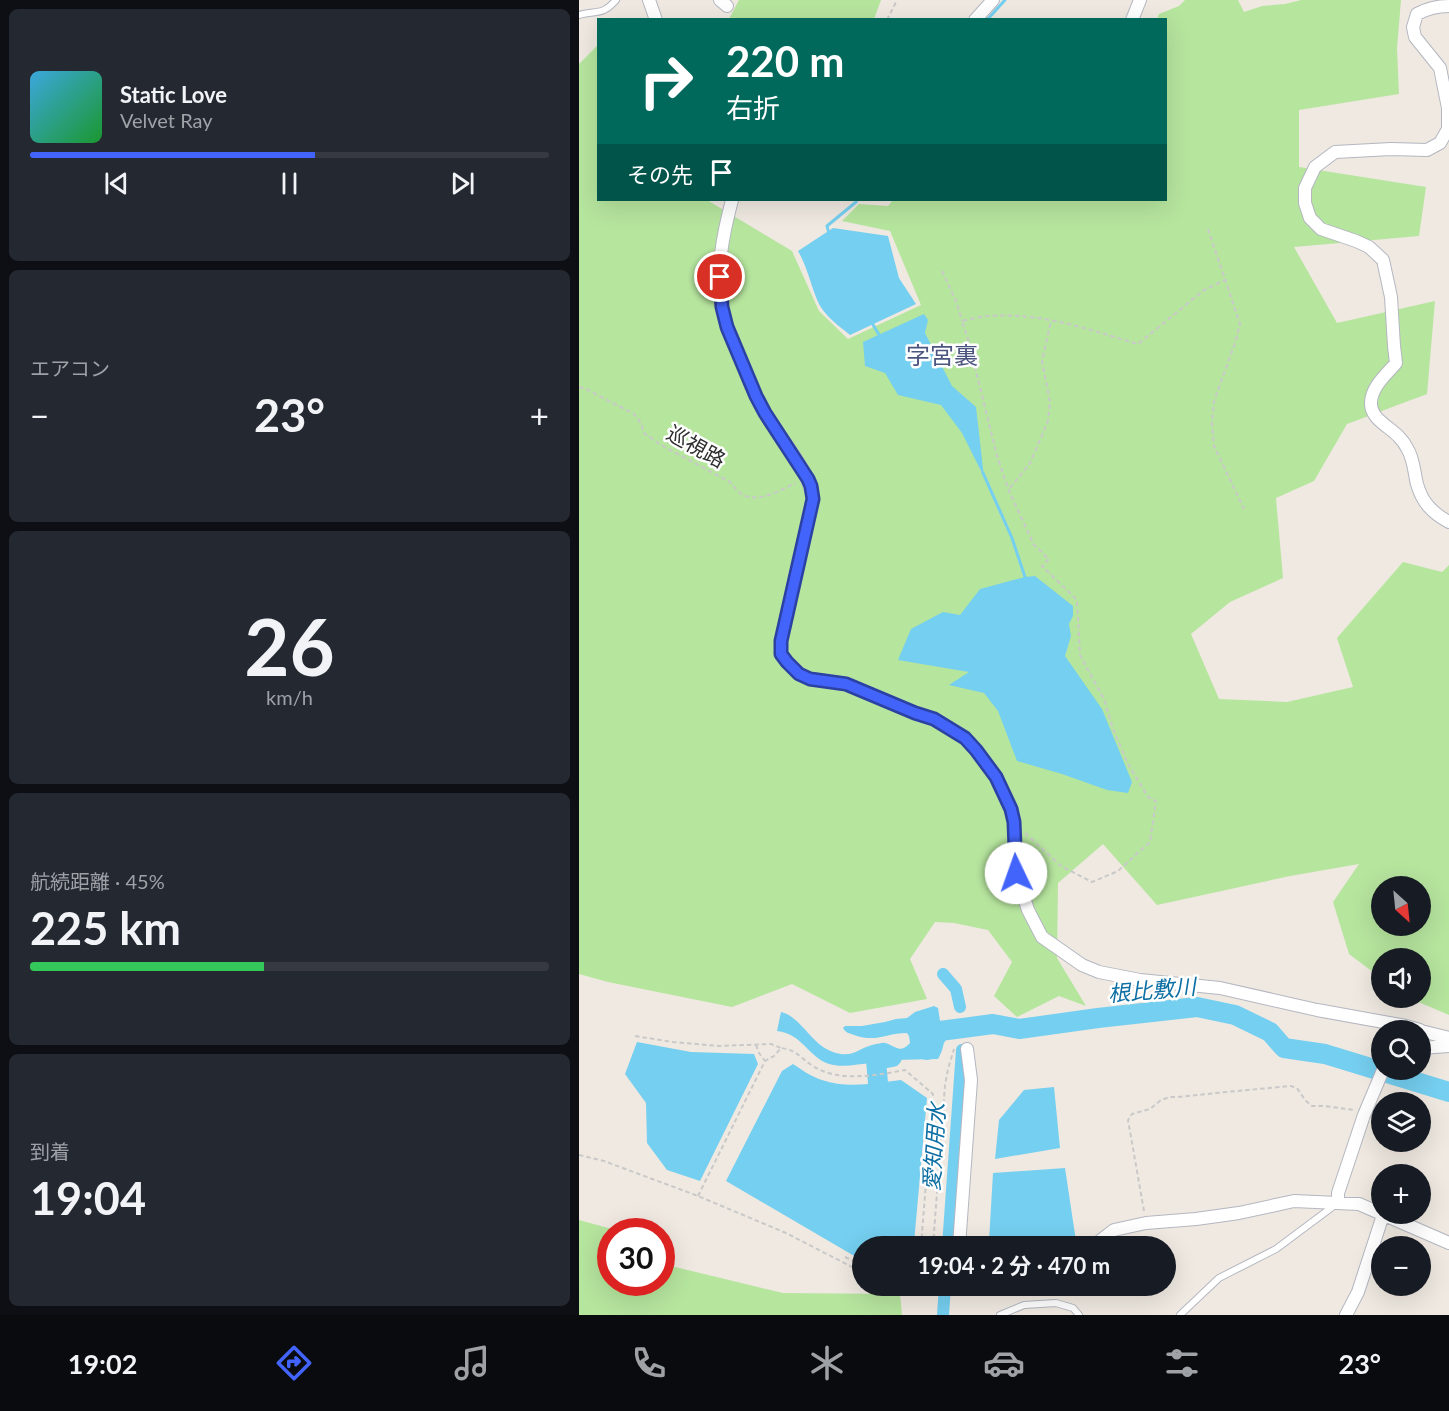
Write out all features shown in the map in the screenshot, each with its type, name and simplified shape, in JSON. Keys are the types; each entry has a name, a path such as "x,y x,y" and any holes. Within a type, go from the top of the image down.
{"street":[{"path":"649,0 655,18"},
{"path":"977,18 993,0"},
{"path":"1133,18 1140,0"},
{"path":"1449,6 1437,6 1417,14 1413,27 1415,37 1440,68 1448,108 1448,129 1440,143 1427,150 1335,152 1315,167 1305,188 1305,203 1310,218 1321,229 1369,247 1383,260 1391,297 1396,363 1376,386 1371,403 1374,414 1380,422 1399,437 1409,451 1425,503 1437,515 1449,522"},
{"path":"732,201 720,263 722,307 727,327 760,405 811,486 813,499 781,641 781,654 787,662 799,674 810,679 846,684 906,710 934,719 965,738 996,777 1011,809 1014,822 1016,873 1027,910 1042,937 1082,965 1099,972 1140,980 1220,988 1373,1020"},
{"path":"1431,1034 1449,1038"},
{"path":"1431,1047 1449,1046"},
{"path":"960,1236 971,1080 961,1049"},
{"path":"1338,1203 1338,1193 1365,1112 1378,1080"},
{"path":"1107,1236 1115,1230 1146,1223 1239,1213 1294,1201 1359,1204 1371,1210"},
{"path":"1346,1315 1358,1293 1380,1224"},
{"path":"1404,1224 1449,1243"}],"lane":[{"path":"579,15 598,13 616,0"},
{"path":"1180,1315 1219,1278 1276,1249 1338,1203"},
{"path":"1000,1315 1024,1305 1056,1303 1073,1308 1079,1315"}],"path":[{"path":"888,18 897,0"},
{"path":"1208,229 1240,324 1214,400 1212,423 1214,446 1244,508"},
{"path":"942,271 956,301 968,339 997,456 1009,489 1034,545 1049,559 1043,566 1077,600 1080,655 1104,699 1113,729 1128,764 1148,797 1156,801 1150,842 1118,871 1092,882 1061,866 1014,822"},
{"path":"962,321 989,316 1025,316 1138,344 1205,290 1225,280"},
{"path":"1009,489 1030,463 1048,421 1050,402 1042,361 1051,321"},
{"name":"巡視路","path":"579,387 635,414 644,433 661,446 730,482 737,491 748,497 764,496 797,483 811,486"},
{"path":"635,1036 719,1046 771,1044 792,1050 814,1066 848,1076 905,1070 933,1094 922,1236"},
{"path":"756,1045 765,1061"},
{"path":"698,1196 765,1061 781,1048"},
{"path":"934,1236 945,1085 948,1069 961,1049"},
{"path":"1146,1223 1128,1120 1133,1114 1150,1109 1161,1100 1170,1097 1291,1086 1297,1088 1312,1106 1365,1112"},
{"path":"579,1155 604,1161 698,1196 786,1233 852,1268"},
{"path":"845,1257 852,1260"}],"green space":[{"path":"739,0 881,0 874,18 730,18"},
{"path":"1185,0 1238,0 1244,12 1262,6 1301,0 1401,0 1397,48 1399,94 1299,110 1299,167 1426,187 1419,236 1294,247 1337,323 1435,301 1427,394 1347,424 1314,481 1276,498 1283,578 1230,602 1191,634 1219,699 1287,702 1353,687 1337,638 1403,562 1442,572 1449,565 1449,1015 1431,1007 1431,948 1371,948 1371,970 1349,954 1333,902 1359,864 1290,876 1157,905 1103,844 1058,883 1057,958 1086,1006 1059,996 1017,1017 994,996 1012,962 988,930 954,923 935,922 910,959 927,999 850,1013 792,984 732,1007 579,974 579,64 597,46 597,201 709,201 792,251 819,311 848,339 921,305 890,231 842,221 859,204 888,206 892,201 1167,201 1167,18 1157,18 1159,14 1179,6"},
{"path":"579,1220 597,1225 597,1296 675,1296 675,1267 783,1293 900,1296 902,1315 579,1315"}],"water":[{"path":"833,228 888,236 899,278 916,304 850,335 833,321 819,304 798,251"},
{"path":"924,314 928,320 925,333 952,386 976,407 984,477 962,433 941,405 898,395 885,373 865,366 863,342"},
{"path":"1035,576 1073,606 1073,616 1069,624 1071,636 1065,656 1102,709 1132,782 1128,793 1107,790 1017,761 998,711 984,693 949,685 969,672 898,660 911,629 943,612 960,615 980,589"},
{"path":"934,1006 938,1008 941,1027 944,1027 944,1044 938,1059 893,1060 882,1063 881,1070 873,1070 872,1063 845,1066 829,1064 822,1061 793,1036 777,1031 781,1012 795,1019 820,1045 836,1053 853,1053 870,1045 883,1043 900,1049 910,1043 907,1033 869,1038 849,1033 843,1028 907,1018 915,1012"},
{"path":"637,1042 691,1052 754,1054 758,1064 700,1181 667,1170 647,1143 646,1103 625,1074"},
{"path":"793,1064 818,1079 842,1084 901,1080 927,1098 915,1236 852,1236 852,1255 726,1181 782,1071"},
{"path":"1054,1087 1060,1148 995,1159 999,1120 1024,1090"},
{"path":"1065,1168 1075,1236 989,1236 993,1173"}],"waterway":[{"path":"989,18 1005,0"},
{"path":"829,234 827,226 856,201"},
{"path":"872,323 881,338"},
{"path":"983,473 1012,538 1025,577"},
{"name":"愛知用水","path":"943,974 956,989 960,1007"},
{"name":"根比敷川","path":"927,1050 940,1031 993,1024 1019,1029 1197,1007 1235,1015 1270,1032 1284,1048 1325,1054 1449,1092"},
{"name":"愛知用水","path":"949,1236 962,1050"},
{"name":"根比敷川","path":"878,1083 876,1060 892,1057"},
{"name":"愛知用水","path":"943,1315 944,1296"}],"district":[{"name":"字宮裏","path":"942,356"}],"route":[{"path":"720,277 722,307 727,327 756,396 811,486 813,499 781,641 781,654 799,674 810,679 846,684 934,719 965,738 996,777 1011,809 1014,822 1016,873"}]}
